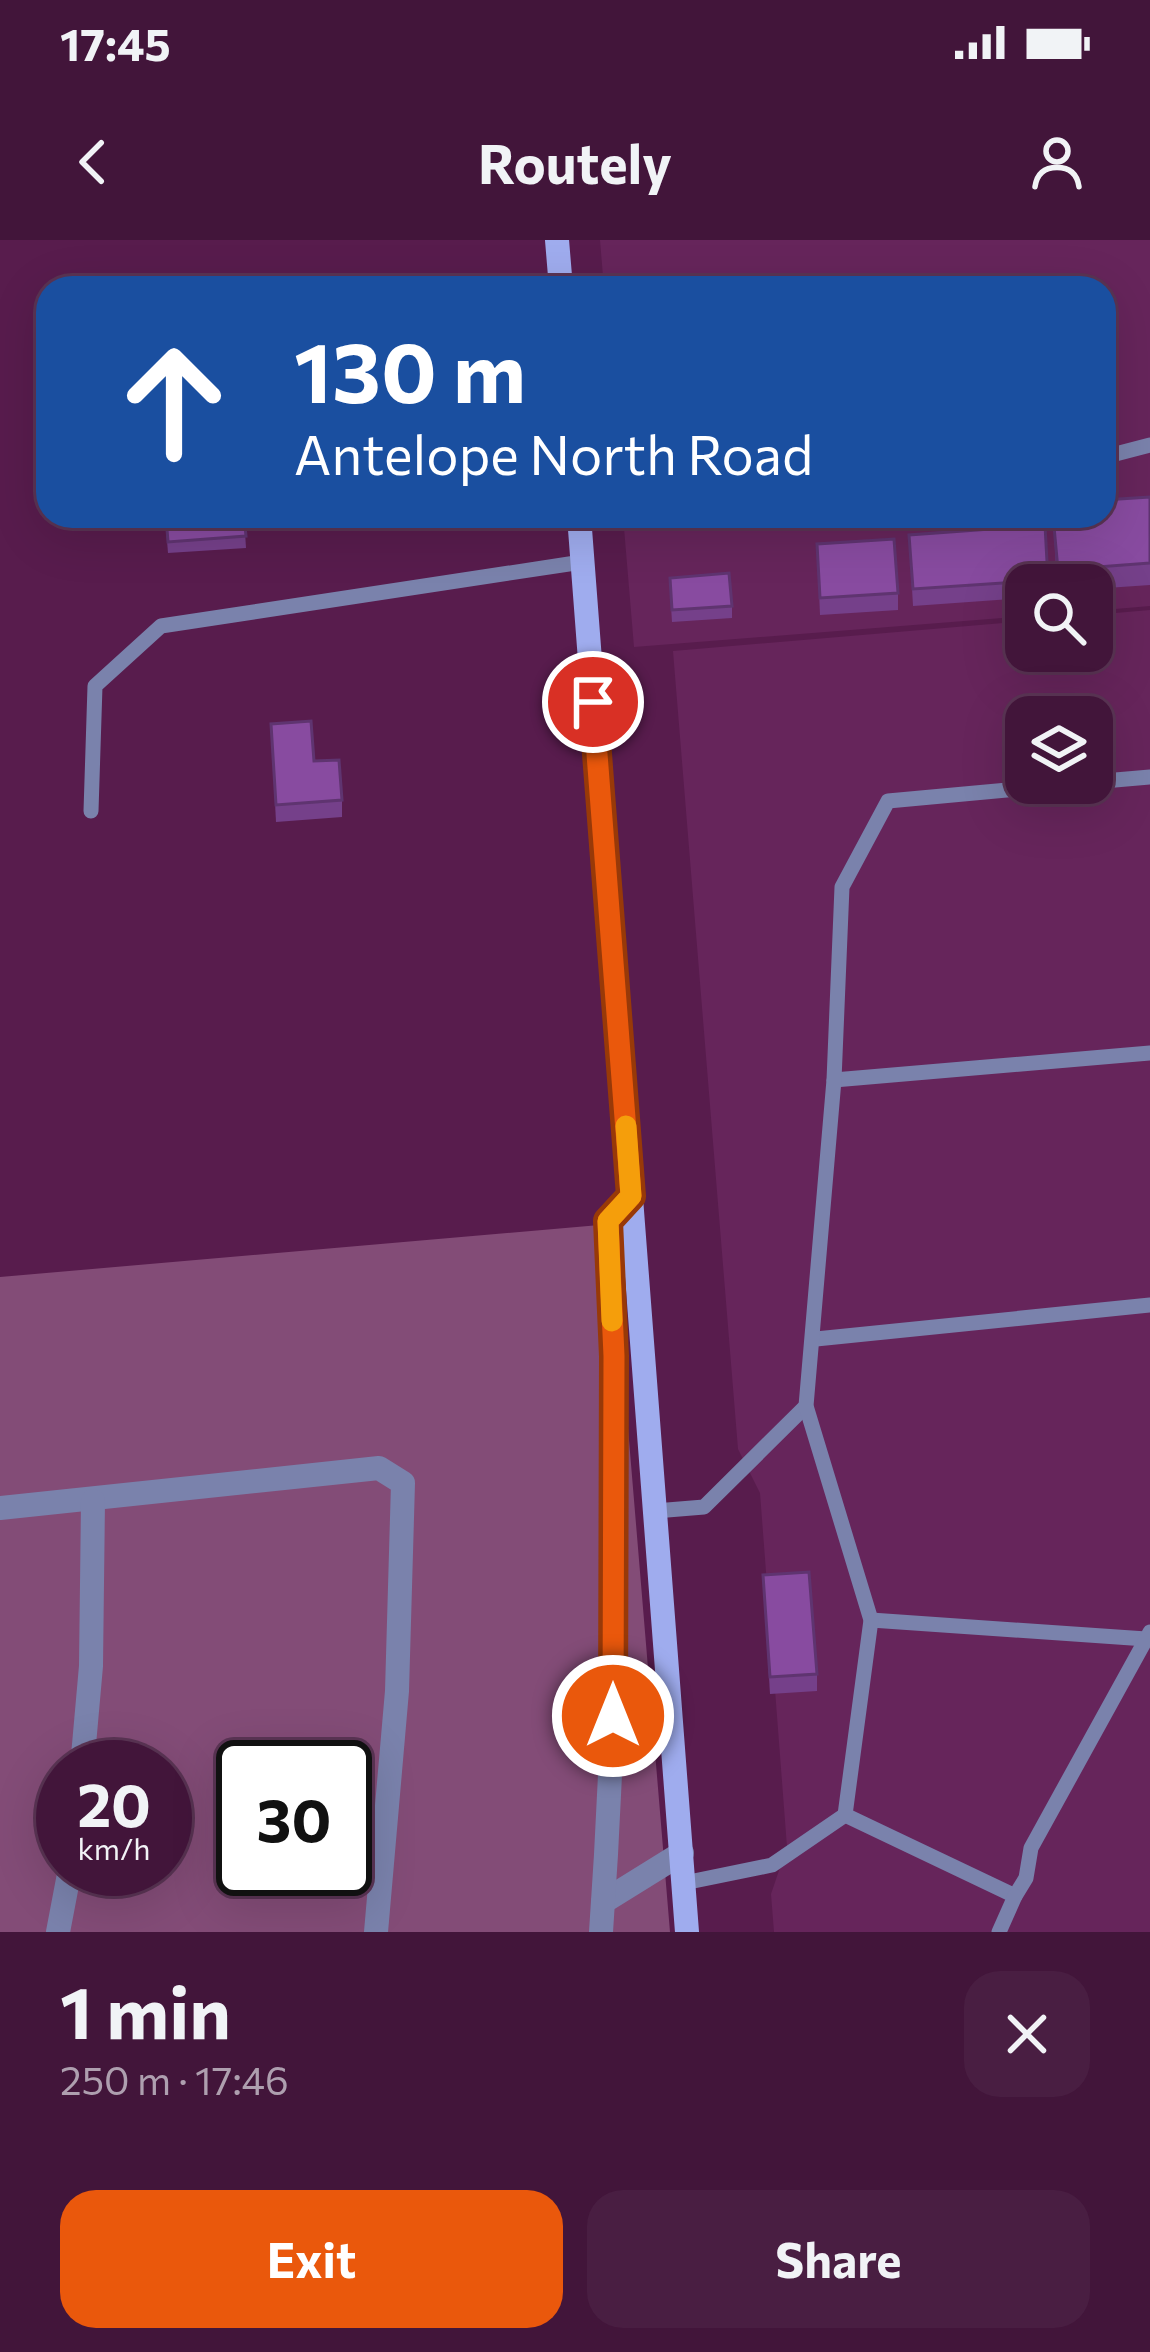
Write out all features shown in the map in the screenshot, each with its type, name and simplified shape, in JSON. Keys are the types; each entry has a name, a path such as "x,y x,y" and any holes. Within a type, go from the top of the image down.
{"main road":[{"path":"557,240 560,276"},
{"path":"580,528 687,1932"}],"street":[{"path":"601,1932 613,1761 614,1356 608,1221 631,1196"},
{"path":"0,1508 380,1468 403,1483 397,1691 376,1932"},
{"path":"84,1740 91,1666 93,1501"},
{"path":"603,1902 682,1852"},
{"path":"58,1932 65,1896"}],"lane":[{"path":"1116,454 1150,445"},
{"path":"91,811 95,686 161,626 582,562"},
{"path":"1113,780 1150,777"},
{"path":"684,1883 772,1865 845,1815 871,1621 806,1406 816,1339 834,1080 842,887 887,801 1005,790"},
{"path":"834,1080 1150,1053"},
{"path":"816,1339 1150,1306"},
{"path":"655,1511 704,1507 806,1406"},
{"path":"871,1621 1148,1636 1031,1848 999,1932"},
{"path":"845,1815 1015,1896"}],"shaded area":[{"path":"600,240 1150,240 1150,606 1113,609 1113,564 1005,564 1005,618 634,647 624,528 1116,528 1116,276 603,276"},
{"path":"1150,610 1150,1932 774,1932 771,1894 787,1847 760,1493 738,1449 673,651 1005,623 1005,672 1113,672 1113,613"},
{"path":"611,1224 670,1932 0,1932 0,1277"}],"building":[{"path":"1150,497 1150,563 1057,564 1054,528 1116,528 1116,499"},
{"path":"167,528 245,528 246,536 168,542"},
{"path":"1045,528 1047,564 1005,564 1005,583 913,589 909,535"},
{"path":"894,539 898,593 820,598 817,544"},
{"path":"729,573 732,606 672,610 670,578"},
{"path":"311,721 314,761 339,760 342,800 276,805 271,724"},
{"path":"809,1572 817,1674 770,1677 763,1575"}],"slow traffic":[{"path":"612,1321 608,1221 631,1196 626,1126"}],"route":[{"path":"593,702 631,1196 608,1221 614,1356 613,1716"}]}
